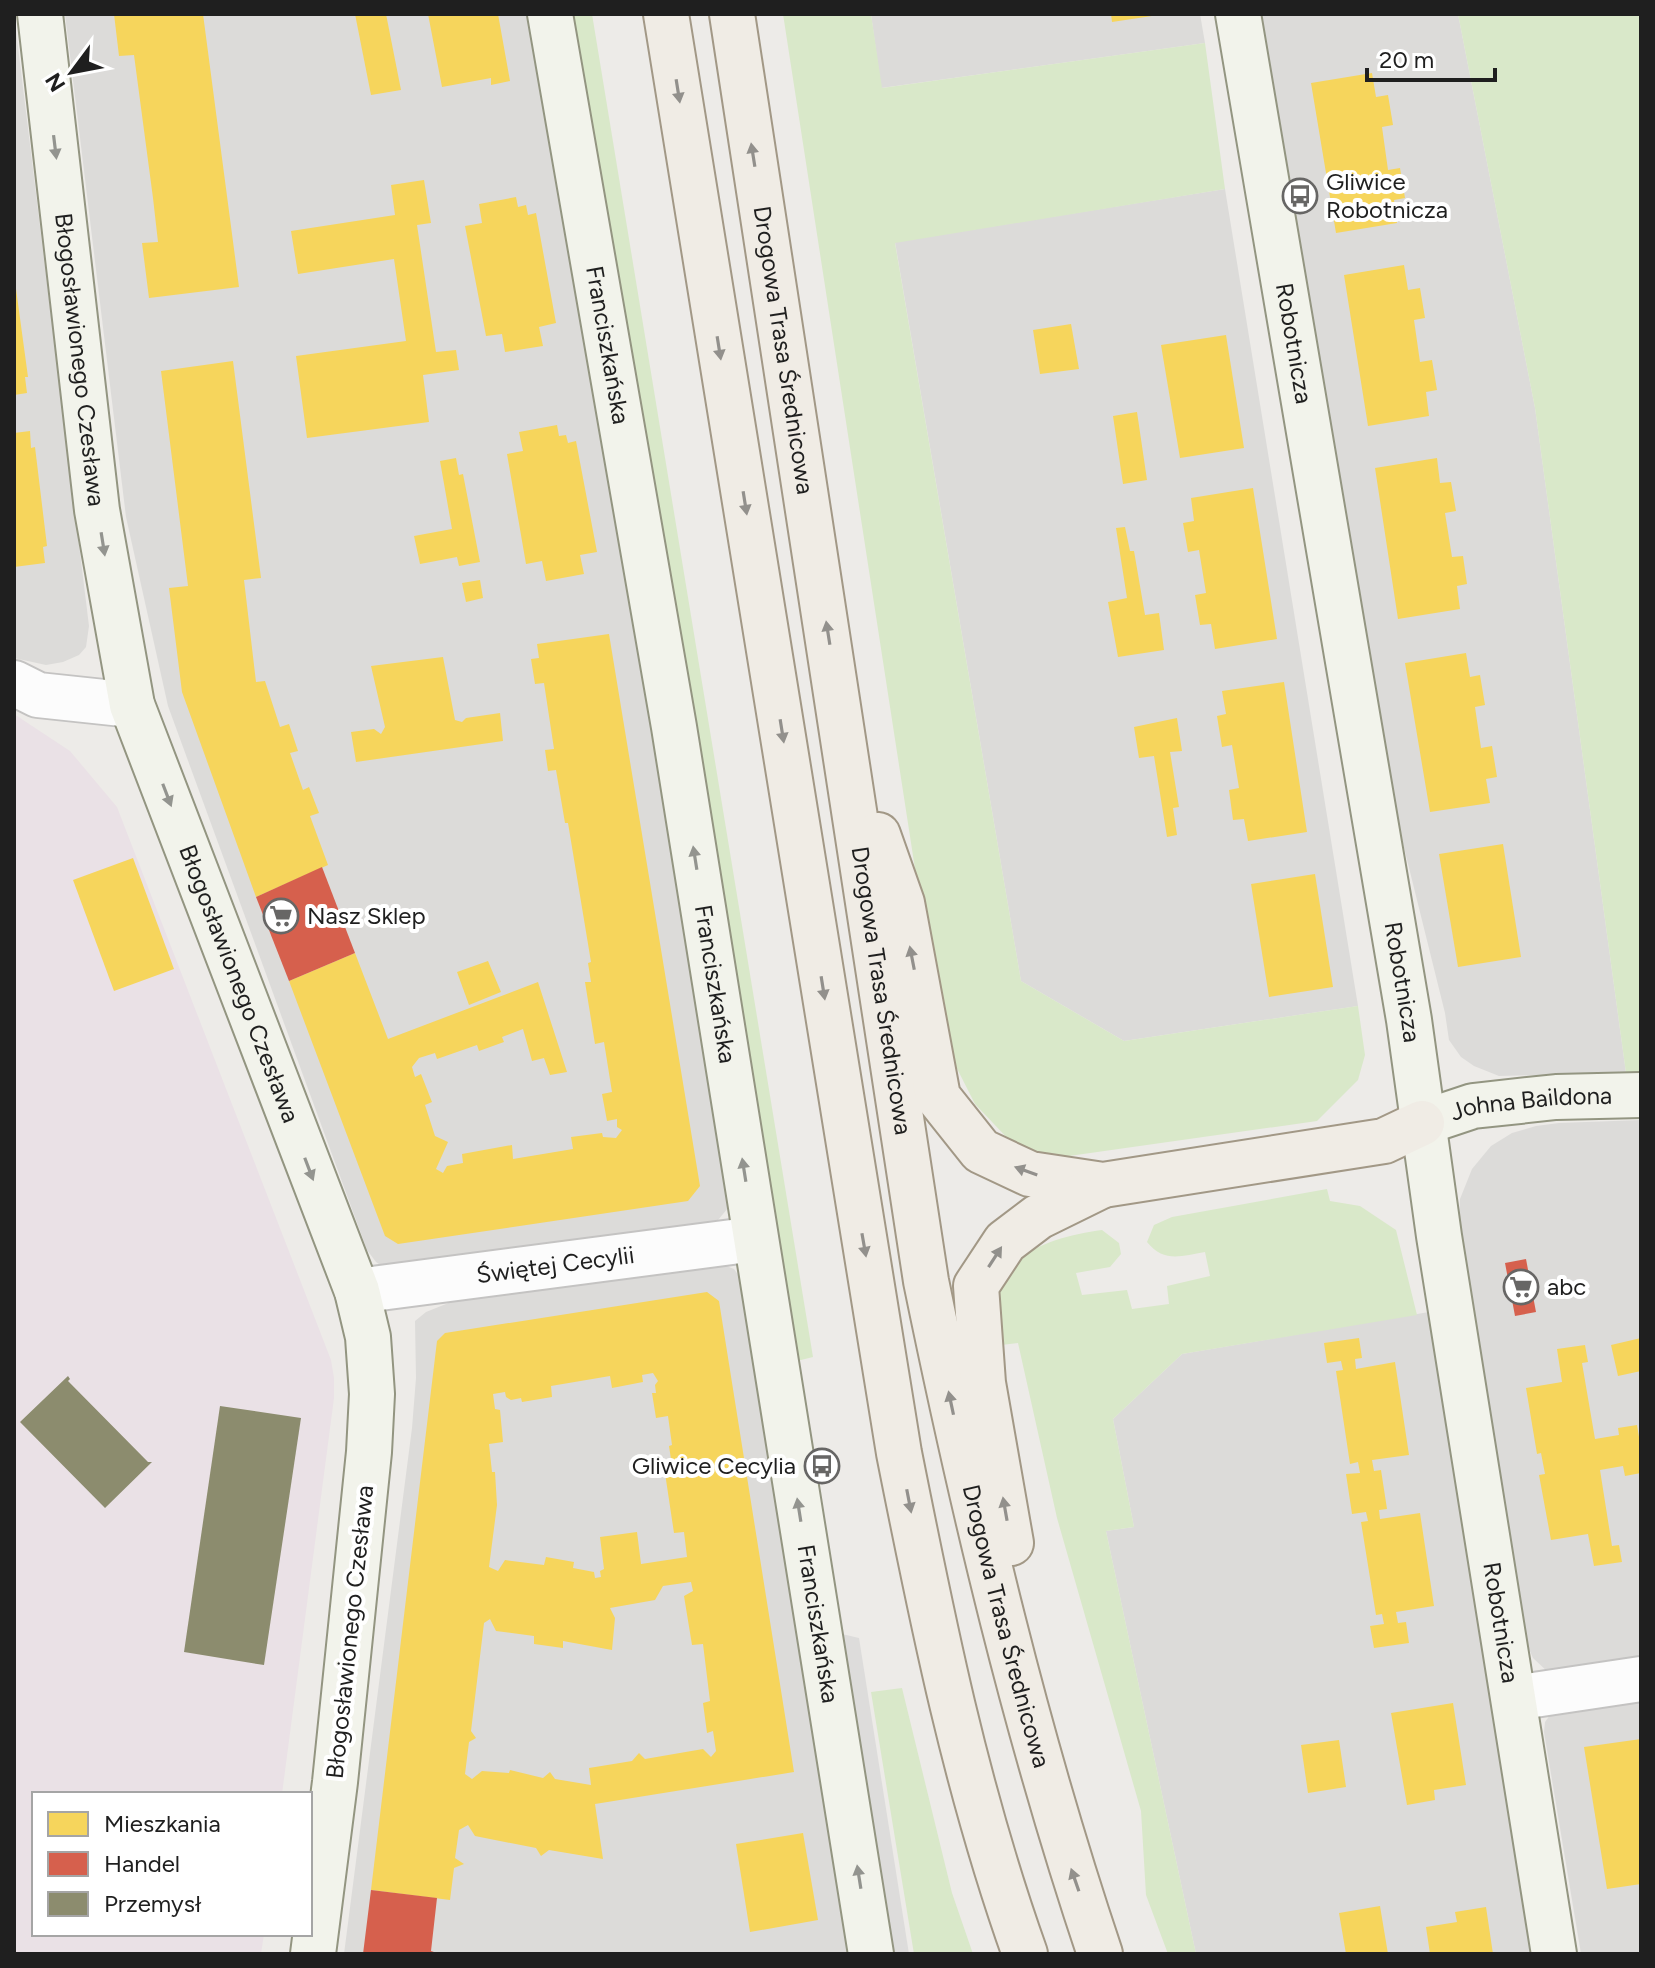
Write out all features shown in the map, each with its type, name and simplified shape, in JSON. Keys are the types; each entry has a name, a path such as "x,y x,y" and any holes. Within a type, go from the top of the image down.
{"main road":[{"path":"666,14 899,1453 937,1644 969,1776 995,1870 1025,1954"},
{"name":"Drogowa Trasa Średnicowa","path":"732,14 926,1281 960,1446 1007,1643 1063,1842 1100,1954"},
{"path":"844,738 902,903 938,1097 981,1151 1030,1174 1103,1185"},
{"path":"1007,1643 1011,1542 983,1383 976,1286 1005,1242 1038,1217 1103,1185 1384,1141 1422,1123"}],"street":[{"name":"Błogosławionego Czesława","path":"40,14 97,510 132,705 357,1291 368,1337 372,1394 369,1452 335,1782 313,1954"},
{"name":"Franciszkańska","path":"550,14 674,727 871,1954"},
{"name":"Robotnicza","path":"1238,14 1409,1020 1422,1123 1554,1954"},
{"path":"14,683 38,695 132,705"},
{"name":"Johna Baildona","path":"1422,1123 1473,1106 1556,1097 1641,1095"},
{"name":"Świętej Cecylii","path":"357,1291 755,1239"},
{"path":"1514,1698 1641,1679"}],"shaded area":[{"path":"14,14 89,626 86,647 79,655 46,665 14,658"},
{"path":"65,14 529,14 731,1194 728,1208 718,1220 703,1226 389,1271 376,1262 367,1250 168,706 126,517"},
{"path":"871,14 1200,14 1205,43 881,88"},
{"path":"1261,14 1458,14 1535,408 1626,1073 1499,1076 1461,1057 1449,1040 1385,771"},
{"path":"1225,189 1358,1006 1124,1041 1021,981 895,242"},
{"path":"14,714 70,751 117,807 331,1360 334,1398 282,1792 32,1792 32,1936 264,1936 261,1954 14,1954"},
{"path":"1641,1120 1641,1663 1550,1674 1533,1658 1526,1642 1459,1228 1460,1199 1472,1169 1491,1146 1512,1133 1559,1123"},
{"path":"707,1264 734,1269 741,1279 854,1954 344,1954 412,1428 416,1378 415,1321 426,1312 451,1302"},
{"path":"1429,1312 1538,1954 1196,1954 1106,1531 1134,1527 1113,1419 1182,1354"},
{"path":"842,1634 859,1638 909,1954 892,1954"},
{"path":"1641,1696 1641,1954 1581,1954 1544,1732 1545,1722 1553,1711"}],"green space":[{"path":"568,14 592,14 813,1357 793,1362"},
{"path":"783,14 871,14 882,88 1205,43 1225,189 895,243 1021,981 1124,1041 1358,1006 1365,1055 1358,1080 1317,1121 1055,1158 1011,1142 975,1104 941,1037"},
{"path":"1458,14 1641,14 1641,1073 1626,1073 1535,408"},
{"path":"1327,1189 1330,1201 1360,1206 1396,1230 1417,1315 1182,1354 1113,1419 1134,1527 1106,1531 1196,1954 1168,1954 1146,1895 1141,1811 1057,1518 1018,1343 993,1346 993,1302 1008,1270 1020,1258 1051,1242 1102,1230 1119,1243 1121,1254 1110,1267 1076,1273 1082,1295 1127,1290 1132,1309 1169,1304 1167,1286 1210,1276 1205,1252 1173,1256 1153,1249 1147,1242 1154,1225 1172,1217"},
{"path":"902,1688 952,1893 973,1954 914,1954 871,1692"}],"building: Mieszkania":[{"path":"114,14 203,14 239,287 149,298 142,243 158,242 153,198 134,55 119,56"},
{"path":"355,14 386,14 401,90 371,95"},
{"path":"428,14 498,14 510,81 491,85 491,78 442,87"},
{"path":"1111,14 1152,14 1152,16 1112,22"},
{"path":"1372,73 1376,97 1388,95 1393,125 1382,127 1388,170 1400,168 1405,198 1394,200 1397,223 1336,233 1311,83"},
{"path":"424,180 431,223 417,225 436,352 456,350 459,370 423,375 429,422 307,438 296,356 406,341 394,259 298,274 291,231 395,215 391,185"},
{"path":"516,197 518,207 526,205 528,215 536,213 556,323 539,327 543,346 505,352 502,334 486,336 465,226 482,223 479,204"},
{"path":"1404,265 1408,290 1420,288 1425,318 1414,320 1420,362 1432,360 1437,390 1426,392 1429,416 1368,426 1344,275"},
{"path":"14,274 28,377 25,377 27,393 14,395"},
{"path":"1071,324 1079,369 1040,374 1033,330"},
{"path":"1226,335 1244,448 1180,458 1161,345"},
{"path":"233,361 261,578 244,580 256,682 265,681 280,727 289,724 298,751 290,753 303,790 309,787 319,813 310,816 328,865 256,897 182,692 169,588 188,586 161,371"},
{"path":"1137,412 1147,480 1123,484 1113,416"},
{"path":"557,425 559,436 566,435 568,443 576,441 597,552 580,555 584,574 546,581 542,561 526,564 507,454 523,451 519,432"},
{"path":"30,431 31,448 35,447 47,546 43,547 45,563 14,567 14,433"},
{"path":"456,458 459,475 463,474 480,562 459,566 457,557 420,564 414,536 452,529 440,461"},
{"path":"1437,458 1440,483 1451,482 1456,511 1445,513 1452,557 1463,556 1467,584 1457,586 1460,609 1398,619 1375,468"},
{"path":"1253,488 1277,639 1215,649 1211,624 1200,625 1195,595 1206,593 1199,550 1188,552 1183,523 1194,521 1191,498"},
{"path":"1125,527 1130,551 1134,551 1145,615 1159,613 1164,650 1118,657 1108,602 1127,598 1116,528"},
{"path":"480,580 483,598 466,602 462,583"},
{"path":"609,634 700,1186 688,1201 398,1244 385,1236 289,981 355,953 388,1039 538,982 567,1072 550,1075 544,1058 532,1061 523,1029 502,1037 504,1042 479,1051 477,1045 437,1059 435,1053 419,1058 412,1067 415,1077 421,1074 432,1102 425,1105 435,1136 448,1142 436,1169 443,1173 447,1166 463,1163 462,1154 512,1145 513,1159 573,1149 571,1137 602,1133 603,1137 616,1138 622,1130 617,1127 617,1119 607,1121 602,1094 612,1092 604,1042 595,1044 585,982 591,982 588,963 591,962 568,823 565,823 556,770 548,771 545,750 554,749 544,683 535,684 531,659 539,658 537,644"},
{"path":"1466,653 1470,677 1480,675 1485,705 1475,707 1481,748 1492,746 1497,777 1486,779 1490,803 1430,812 1405,663"},
{"path":"443,657 455,720 462,722 466,718 500,713 503,741 356,762 351,732 374,729 381,734 385,727 371,666"},
{"path":"1284,682 1307,832 1248,841 1244,819 1233,820 1229,790 1239,788 1232,745 1222,747 1217,716 1226,714 1222,691"},
{"path":"1177,718 1182,751 1170,752 1179,807 1173,808 1177,835 1167,837 1154,756 1139,758 1134,727"},
{"path":"1503,844 1521,957 1458,967 1439,854"},
{"path":"133,858 174,969 114,991 73,880"},
{"path":"1315,874 1333,987 1269,997 1251,884"},
{"path":"488,961 501,992 469,1005 457,972"},
{"path":"707,1292 719,1301 794,1772 595,1804 603,1859 549,1850 541,1856 536,1848 475,1836 468,1825 459,1830 455,1858 464,1864 454,1868 450,1900 371,1890 437,1341 445,1333","holes":["653,1373 658,1381 656,1393 652,1393 656,1418 668,1416 672,1445 669,1446 673,1472 665,1473 674,1533 684,1532 687,1557 641,1564 637,1532 600,1537 604,1569 600,1571 601,1577 595,1578 594,1572 573,1568 574,1562 546,1557 544,1565 505,1560 498,1571 489,1567 497,1505 489,1444 503,1442 500,1410 495,1409 493,1394 505,1392 511,1400 521,1398 522,1402 552,1397 551,1386 610,1376 612,1388 643,1382 642,1375","691,1582 693,1591 684,1596 692,1645 703,1644 710,1701 703,1703 707,1733 713,1731 716,1751 711,1757 703,1749 645,1759 639,1753 632,1761 589,1768 591,1785 555,1779 550,1772 543,1778 510,1770 509,1773 482,1771 472,1779 465,1774 469,1742 476,1738 471,1731 484,1623 490,1619 496,1631 534,1636 534,1644 563,1648 563,1641 612,1650 615,1618 610,1608 655,1600 663,1586"]},
{"path":"1359,1338 1362,1358 1355,1359 1356,1369 1395,1362 1409,1455 1372,1460 1374,1471 1381,1470 1387,1509 1379,1510 1380,1519 1420,1513 1434,1606 1396,1612 1398,1623 1406,1622 1409,1643 1374,1648 1370,1626 1384,1624 1382,1614 1376,1615 1361,1522 1368,1521 1366,1512 1352,1514 1346,1474 1360,1473 1358,1462 1350,1464 1336,1371 1343,1370 1341,1361 1327,1363 1324,1343"},
{"path":"1641,1338 1641,1371 1618,1376 1611,1345"},
{"path":"1585,1345 1588,1362 1582,1363 1595,1439 1619,1435 1618,1428 1637,1425 1641,1449 1641,1473 1625,1476 1623,1466 1600,1470 1612,1546 1619,1545 1622,1562 1594,1566 1588,1534 1551,1540 1539,1475 1545,1474 1541,1453 1537,1454 1526,1388 1562,1382 1557,1349"},
{"path":"1453,1703 1466,1785 1434,1790 1435,1800 1407,1805 1391,1713"},
{"path":"1641,1739 1641,1884 1607,1889 1584,1747"},
{"path":"1339,1740 1346,1787 1308,1793 1301,1745"},
{"path":"803,1833 818,1920 750,1932 736,1844"},
{"path":"1380,1906 1388,1954 1346,1954 1339,1913"},
{"path":"1486,1907 1493,1954 1430,1954 1426,1927 1457,1922 1455,1912"}],"building: Handel":[{"path":"322,867 355,953 289,981 256,897"},
{"name":"abc","path":"1526,1259 1536,1312 1515,1316 1505,1263"},
{"path":"371,1890 437,1898 431,1951 440,1954 363,1954"}],"building: Przemysł":[{"path":"68,1376 68,1381 148,1462 152,1462 105,1508 20,1422"},
{"path":"220,1406 301,1418 264,1665 184,1652"}],"place":[{"name":"Gliwice Robotnicza","path":"1300,196"},
{"name":"Nasz Sklep","path":"281,916"},
{"name":"abc","path":"1521,1287"},
{"name":"Gliwice Cecylia","path":"822,1466"}]}
